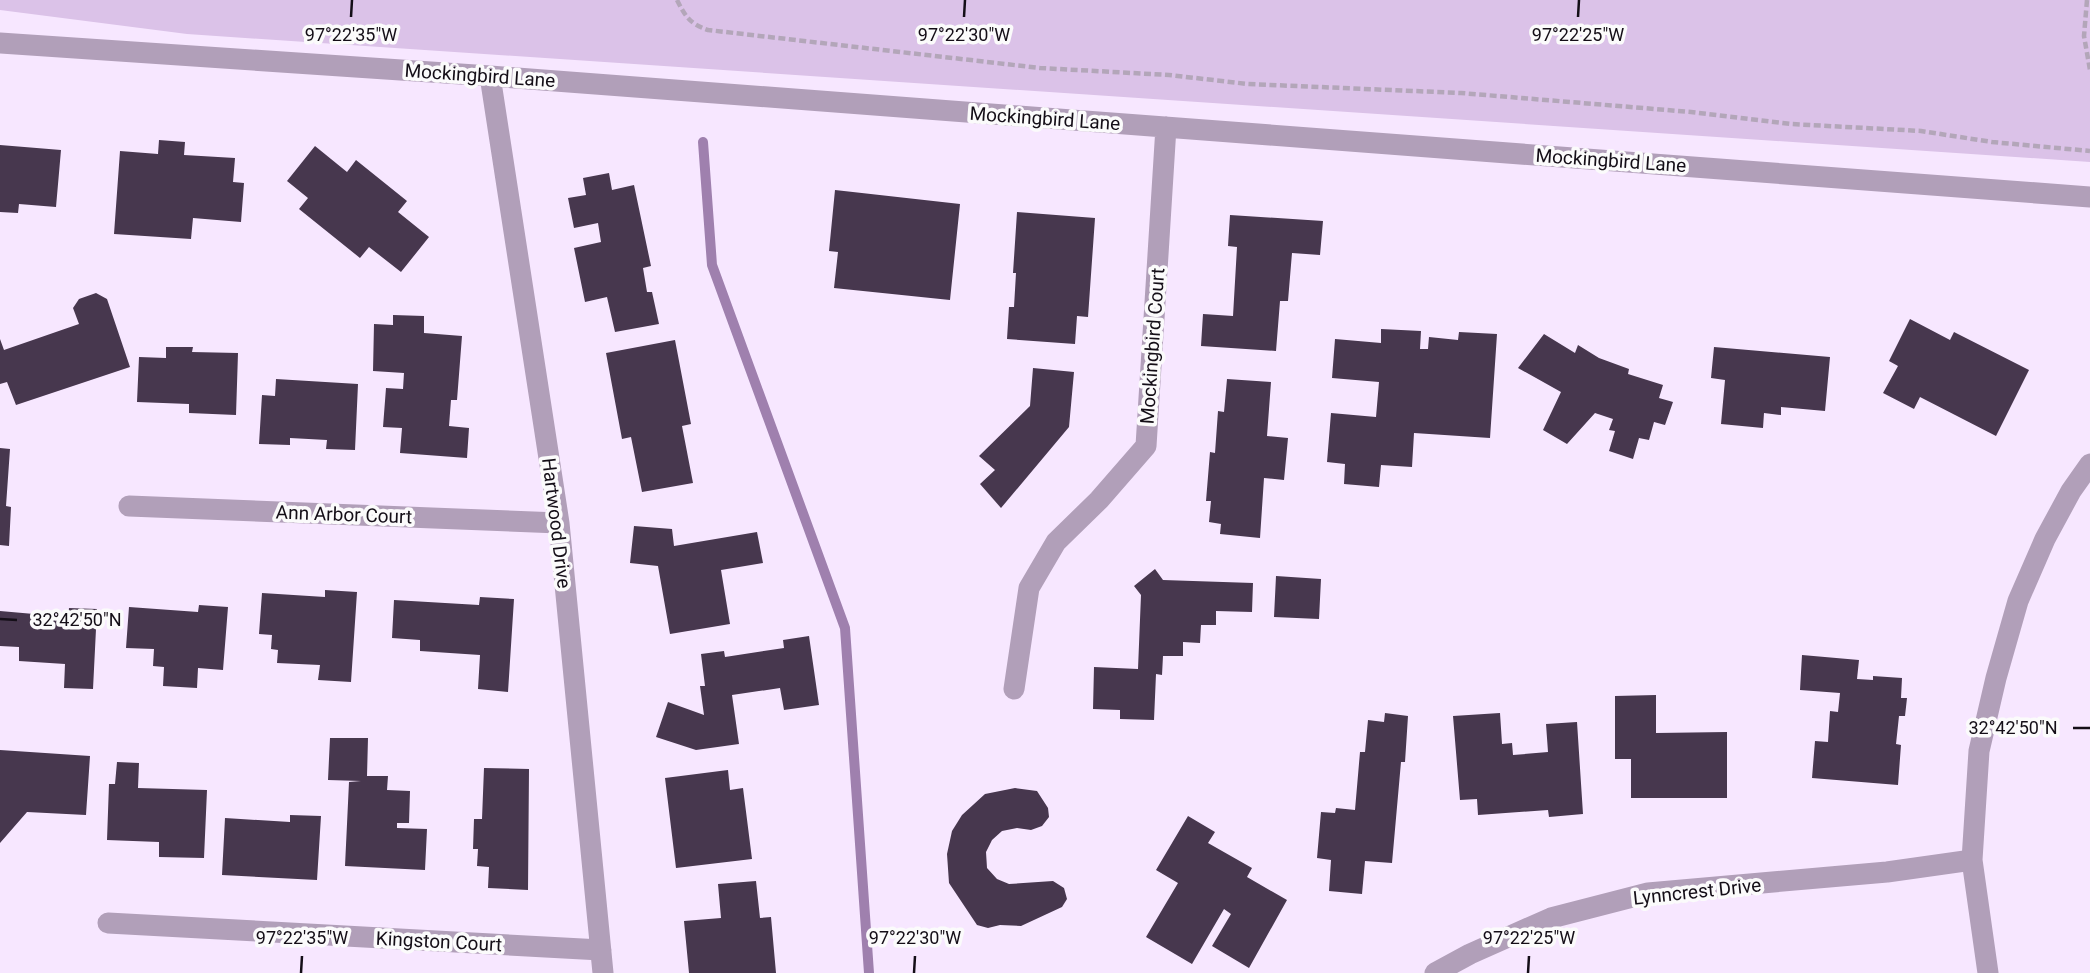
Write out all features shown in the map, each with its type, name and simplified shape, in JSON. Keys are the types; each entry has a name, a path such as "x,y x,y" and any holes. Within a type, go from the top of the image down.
{"street":[{"name":"Mockingbird Lane","path":"0,43 490,76 2090,197"},
{"name":"Hartwood Drive","path":"490,76 559,523 603,973"},
{"name":"Mockingbird Court","path":"1014,689 1029,588 1056,542 1100,500 1146,446 1166,127"},
{"path":"1988,973 1972,860 1979,751 2018,601 2045,538 2071,491 2090,464"},
{"name":"Ann Arbor Court","path":"129,506 559,523"},
{"name":"Lynncrest Drive","path":"1436,973 1470,954 1551,918 1648,893 1886,872 1972,860"},
{"name":"Kingston Court","path":"108,923 601,950"}],"path":[{"path":"677,0 687,19 708,30 1040,68 1170,75 1248,84 1488,95 1691,112 1791,124 1921,131 1992,142 2090,150"},
{"path":"2087,0 2085,53 2090,70"}],"shaded area":[{"path":"0,0 2090,0 2090,162 187,34 0,10"}],"building":[{"path":"159,140 185,142 184,155 235,158 233,182 244,183 241,222 193,218 191,239 114,234 120,151 158,154"},
{"path":"0,145 61,150 56,207 19,204 18,213 0,212"},
{"path":"315,146 347,172 356,160 407,201 398,212 429,237 401,272 369,247 360,258 299,209 308,198 287,181"},
{"path":"609,173 612,190 634,185 651,266 643,268 647,292 652,292 659,324 615,332 607,297 585,302 574,248 601,242 598,223 574,228 568,198 586,195 583,178"},
{"path":"835,190 960,204 950,300 834,288 838,252 829,251"},
{"path":"1017,212 1095,218 1088,317 1077,316 1075,344 1007,339 1009,307 1014,307"},
{"path":"1230,215 1323,221 1320,255 1292,253 1288,301 1280,301 1276,351 1201,346 1203,314 1233,316 1237,247 1228,246"},
{"path":"96,293 107,299 130,367 16,405 7,382 0,384 0,339 4,350 79,324 73,308 79,299"},
{"path":"393,315 424,316 424,333 462,336 457,400 451,400 449,426 469,428 467,458 400,453 402,428 383,427 386,388 403,389 404,373 373,371 374,324 393,325"},
{"path":"1910,319 1950,340 1954,332 2029,370 1996,436 1920,397 1914,409 1883,393 1898,366 1889,361"},
{"path":"1381,329 1421,331 1420,349 1428,349 1429,337 1458,340 1459,332 1497,334 1490,438 1414,433 1412,467 1381,465 1379,487 1344,484 1345,464 1327,462 1331,413 1376,417 1379,382 1332,378 1335,339 1381,343"},
{"path":"1544,334 1575,353 1578,345 1599,358 1629,369 1628,374 1663,385 1659,398 1673,402 1665,425 1654,422 1649,440 1639,438 1633,459 1609,451 1615,431 1609,430 1613,419 1595,413 1567,444 1543,430 1561,392 1518,368"},
{"path":"675,340 691,424 682,426 693,483 642,492 631,437 622,439 606,353"},
{"path":"166,347 193,347 192,352 238,353 236,415 189,413 189,404 137,402 139,357 166,358"},
{"path":"1714,347 1830,357 1825,411 1781,407 1781,415 1764,413 1763,428 1721,424 1725,380 1711,378"},
{"path":"1033,368 1074,372 1069,427 1001,508 980,484 995,470 979,456 1030,406"},
{"path":"276,379 358,384 355,450 326,449 327,440 290,438 290,445 259,444 262,395 275,396"},
{"path":"1227,379 1271,382 1267,436 1288,438 1284,480 1264,478 1260,538 1220,534 1221,524 1209,522 1211,501 1206,501 1210,452 1215,453 1218,411 1224,412"},
{"path":"0,448 10,449 6,506 11,507 9,546 0,545"},
{"path":"634,526 672,529 674,546 757,532 763,563 721,570 730,624 670,634 658,566 630,563"},
{"path":"1155,569 1163,580 1253,583 1252,612 1216,611 1216,625 1201,625 1200,643 1183,642 1183,656 1163,656 1162,675 1156,674 1154,720 1120,719 1120,710 1093,709 1094,667 1138,669 1141,595 1134,586"},
{"path":"1276,576 1321,579 1319,619 1274,617"},
{"path":"325,590 357,592 351,682 318,680 320,665 277,663 278,650 271,649 272,635 259,634 262,593 325,597"},
{"path":"480,597 514,599 508,692 478,689 480,655 420,651 420,640 392,638 394,600 479,605"},
{"path":"199,605 228,607 223,670 198,668 197,688 163,686 164,667 153,666 154,649 126,648 129,607 198,612"},
{"path":"69,608 97,609 93,689 64,688 65,664 19,661 19,647 0,646 0,611 68,617"},
{"path":"809,636 819,705 784,710 780,688 732,695 739,744 696,750 656,737 668,702 704,715 700,686 705,686 701,654 724,651 725,657 784,648 783,640"},
{"path":"1802,655 1859,660 1857,679 1873,680 1873,676 1902,678 1901,698 1907,698 1905,716 1899,716 1896,744 1901,745 1898,785 1812,778 1815,741 1828,742 1830,711 1838,712 1840,693 1800,690"},
{"path":"1656,695 1656,733 1727,732 1727,798 1631,798 1631,759 1615,759 1615,696"},
{"path":"1385,713 1408,716 1392,863 1365,861 1362,894 1329,891 1331,860 1317,858 1321,812 1335,813 1336,808 1355,810 1360,752 1365,752 1368,720 1384,722"},
{"path":"1500,713 1502,744 1512,743 1513,755 1548,752 1546,724 1577,722 1583,814 1549,817 1548,810 1478,815 1477,799 1460,800 1453,716"},
{"path":"330,738 368,738 367,776 388,776 387,790 410,791 409,823 397,823 397,828 427,829 425,870 345,866 349,782 361,781 328,780"},
{"path":"0,750 90,756 86,815 27,812 0,843"},
{"path":"117,762 139,763 138,788 207,790 204,858 159,857 159,842 107,840 109,784 115,784"},
{"path":"484,768 529,769 528,890 488,888 489,867 477,866 478,849 473,849 474,819 482,819"},
{"path":"728,770 730,790 743,788 752,859 676,868 665,778"},
{"path":"1015,788 1037,791 1048,808 1049,817 1042,826 1031,830 1017,828 1002,831 992,840 986,852 987,868 997,879 1009,884 1053,881 1064,888 1067,899 1062,907 1021,926 1000,925 988,928 977,925 949,883 947,854 952,831 962,815 985,794"},
{"path":"290,815 321,816 317,880 222,875 225,818 290,822"},
{"path":"1188,816 1215,832 1208,843 1252,868 1247,877 1287,900 1249,968 1212,946 1231,914 1224,909 1192,964 1146,937 1178,883 1156,870"},
{"path":"756,881 760,918 771,917 776,973 689,973 684,921 721,918 718,884"}],"waterway":[{"path":"703,142 712,265 845,628 869,973"}]}
